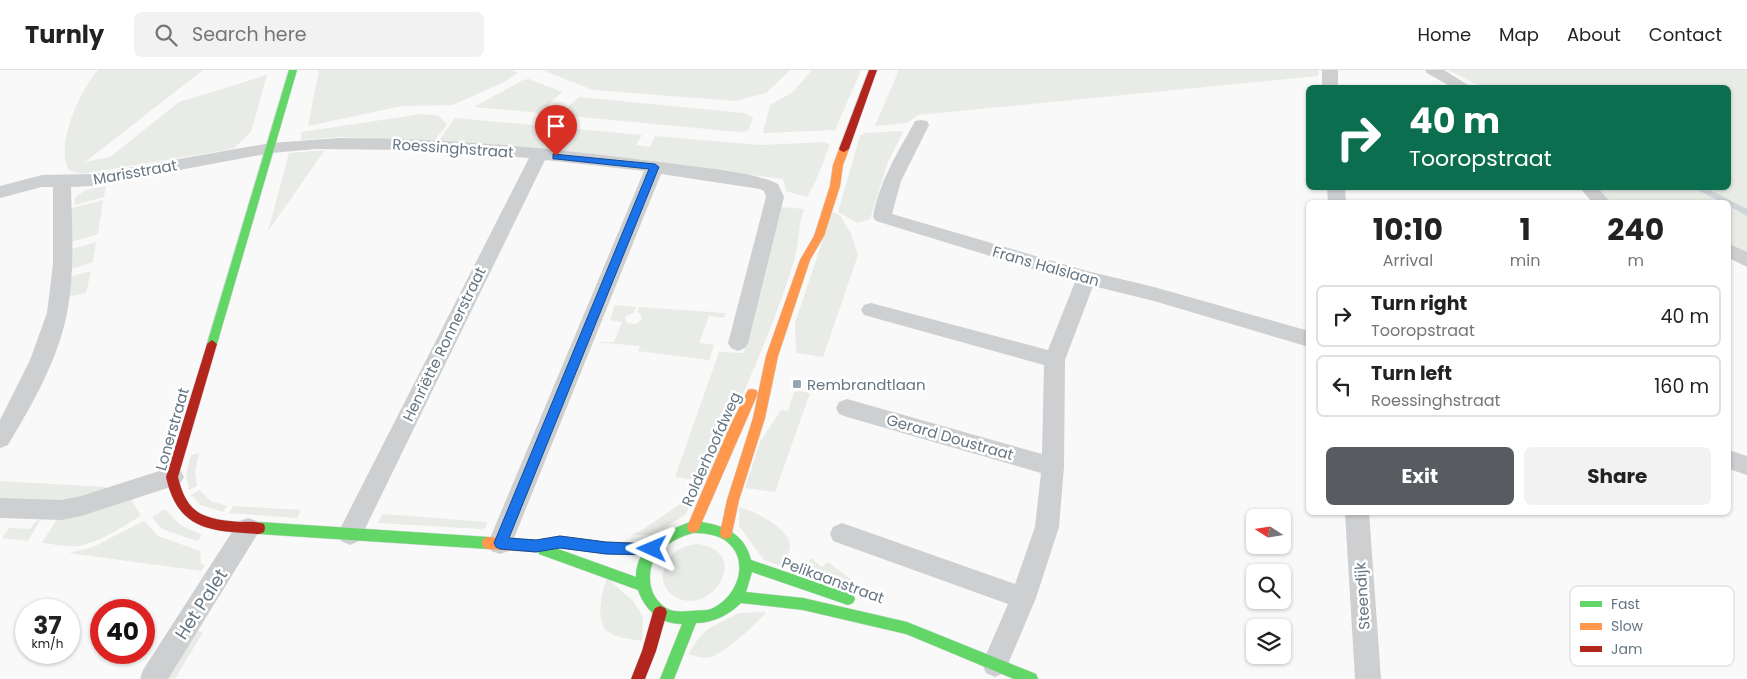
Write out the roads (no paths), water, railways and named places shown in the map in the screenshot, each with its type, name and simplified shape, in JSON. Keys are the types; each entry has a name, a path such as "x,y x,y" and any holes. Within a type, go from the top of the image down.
{"street":[{"name":"Lonerstraat","path":"293,70 172,477 173,492 179,504 188,513 225,526 536,546 560,542 606,548 652,549"},
{"name":"Rolderhoofdweg","path":"726,532 733,500 759,418 772,356 805,260 819,236 835,186 838,165 873,70"},
{"path":"1330,70 1330,85"},
{"path":"1433,70 1460,85"},
{"name":"Frans Halslaan","path":"921,125 892,180 883,206 882,217 1086,278 1154,294 1306,338"},
{"name":"Roessinghstraat","path":"271,148 300,144 351,142 498,150 655,167 764,184 772,188 774,203 738,344"},
{"name":"Marisstraat","path":"0,192 42,181 62,182 110,177 271,148"},
{"name":"Henriëtte Ronnerstraat","path":"350,534 539,155"},
{"name":"Rolderhoofdweg","path":"827,178 838,165"},
{"path":"500,543 655,167"},
{"path":"0,439 38,364 57,315 62,275 62,182"},
{"path":"1591,190 1599,200"},
{"name":"Rolderhoofdweg","path":"803,240 805,260"},
{"path":"1731,251 1747,260"},
{"path":"995,664 1023,598 1047,527 1053,467 1055,360 1086,278"},
{"path":"871,310 1055,360"},
{"name":"Rolderhoofdweg","path":"693,527 709,496 740,415 772,356"},
{"name":"Gerard Doustraat","path":"847,408 1053,467"},
{"path":"1731,460 1747,466"},
{"path":"0,508 61,510 81,506 172,477"},
{"name":"Steendijk","path":"1357,515 1368,679"},
{"path":"693,527 710,527 726,532 736,541 743,552 747,565 746,576 738,596 723,609 708,617 674,619 660,612 648,600 642,585 643,566 652,549 664,538 677,531 693,527"},
{"name":"Het Palet","path":"153,679 248,528"},
{"path":"842,534 1023,598"},
{"name":"Lonerstraat","path":"536,546 553,555 642,585"},
{"name":"Pelikaanstraat","path":"747,565 855,601"},
{"name":"Pelikaanstraat","path":"738,596 748,599 803,604 907,628 1031,679"},
{"name":"Pelikaanstraat","path":"873,607 907,628"},
{"path":"638,679 649,651 660,612"},
{"path":"667,679 692,617"}],"place":[{"name":"Rembrandtlaan","path":"797,384"}]}
